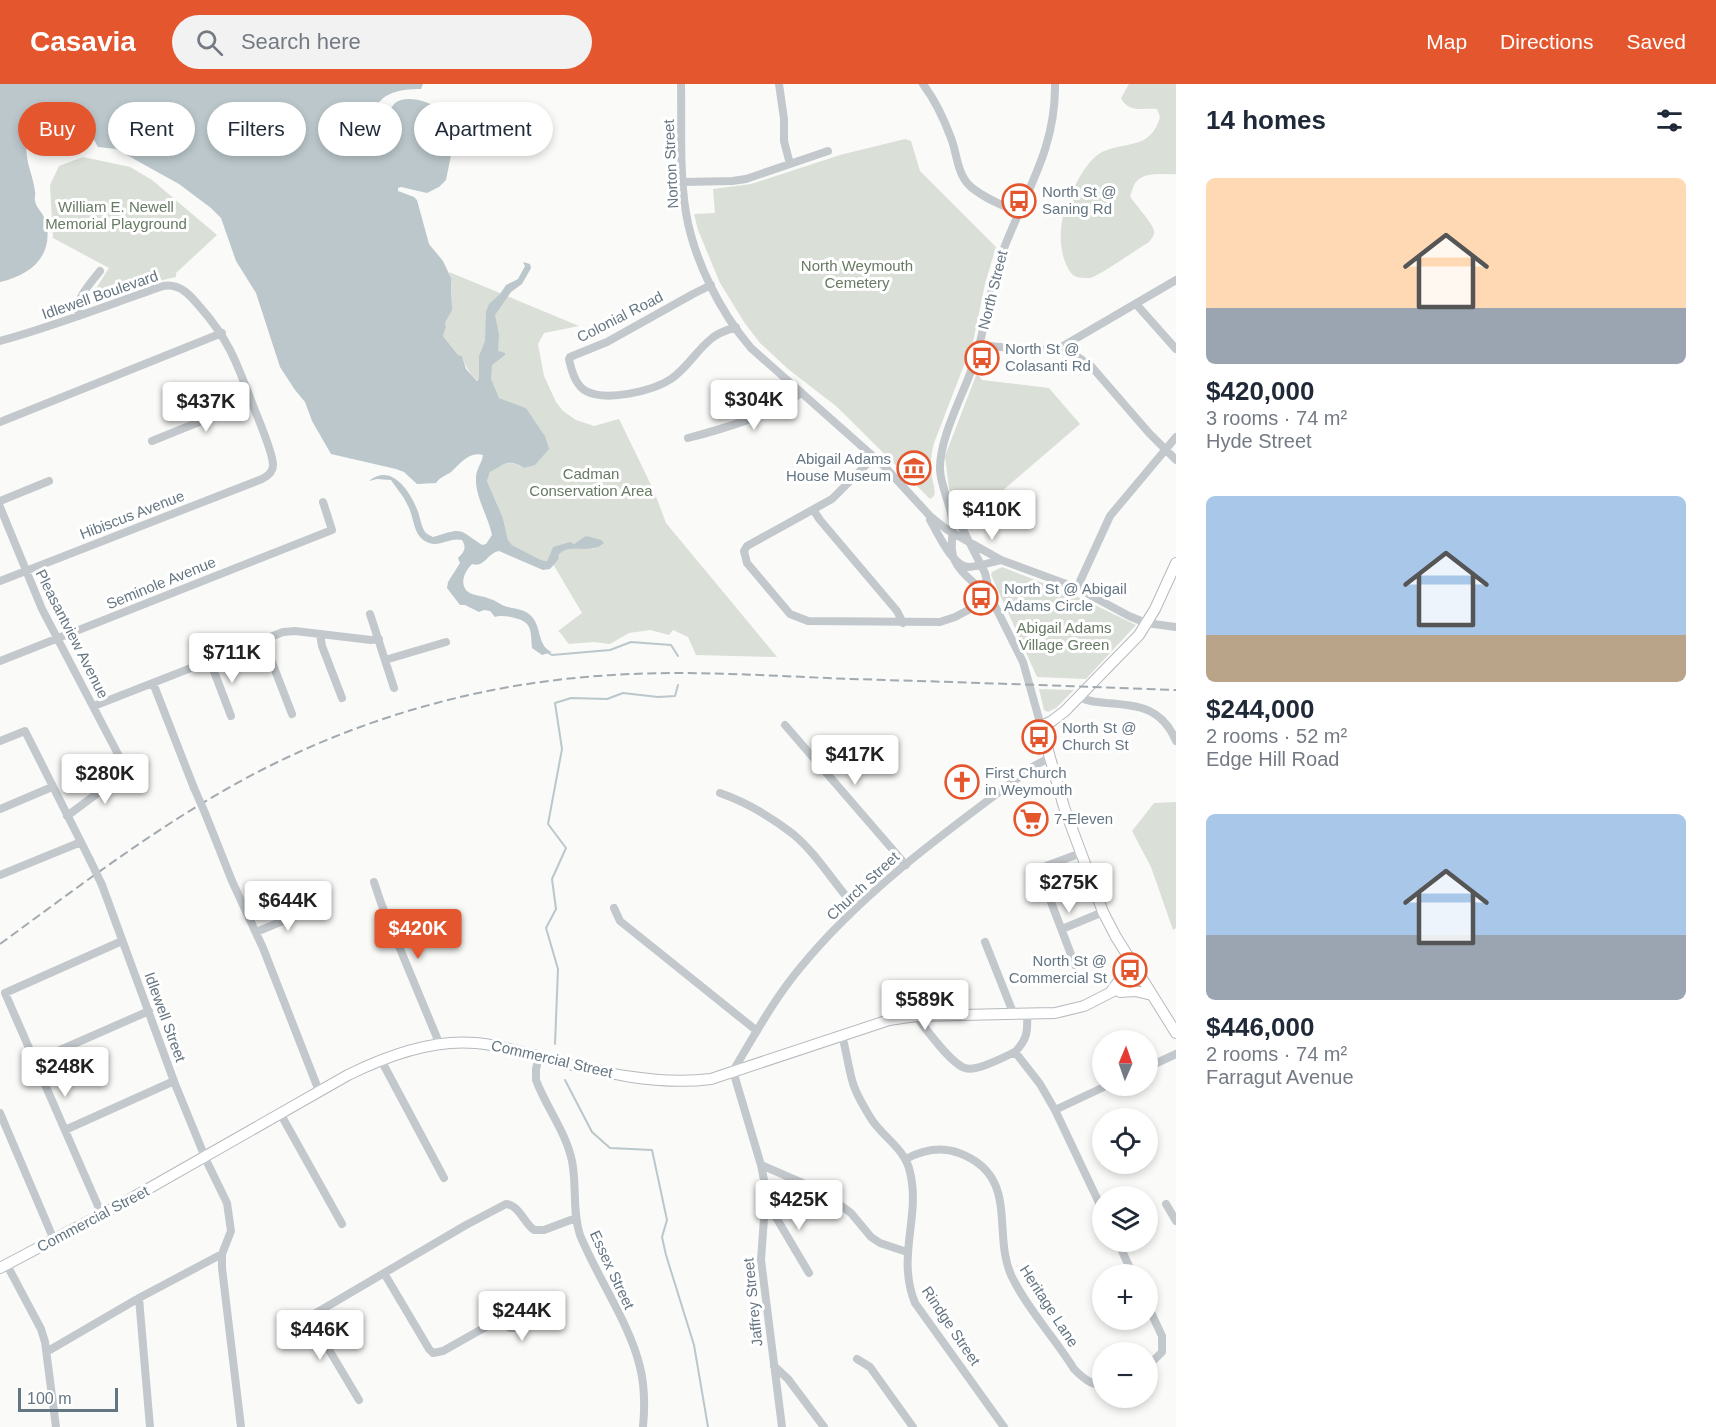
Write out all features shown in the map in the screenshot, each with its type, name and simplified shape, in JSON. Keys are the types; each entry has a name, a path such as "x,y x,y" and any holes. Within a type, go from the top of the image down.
{"main road":[{"path":"1041,726 1057,717 1139,634 1155,609 1176,563"},
{"name":"North Street","path":"1041,726 1049,758 1103,912 1142,979"},
{"path":"1110,992 1124,974 1127,955"},
{"path":"1142,979 1176,1033"},
{"name":"Commercial Street","path":"4,1266 102,1215 348,1075 381,1060 418,1049 476,1043 592,1070 676,1082 711,1079 889,1020 916,1016 1055,1013 1084,1006 1142,979"},
{"path":"1110,992 1135,991 1152,995"}],"street":[{"name":"Norton Street","path":"681,84 686,215 695,247 711,285 743,338 762,359 874,457 900,483 925,512 955,561"},
{"path":"779,84 784,119 784,141 790,164"},
{"path":"923,84 940,111 967,183 987,198 1019,213"},
{"name":"North Street","path":"992,598 964,573 955,561 952,549 952,517 940,474 941,454 979,345 998,266 1047,146 1053,118 1055,84"},
{"path":"683,183 746,179 828,151"},
{"path":"78,316 77,311 82,297 100,271"},
{"path":"1058,349 1176,280"},
{"name":"Idlewell Boulevard","path":"0,341 50,328 152,290 172,285 181,289 191,297 222,333 233,354 271,458 272,471"},
{"name":"Colonial Road","path":"711,285 607,342 570,357 573,375 585,391 600,396 633,393 670,380 684,369 713,337 736,327"},
{"path":"1136,304 1176,349"},
{"path":"0,422 222,333"},
{"path":"979,345 1031,350 1058,349 1072,353 1090,366 1176,460"},
{"path":"688,438 753,418 791,400 801,392"},
{"path":"152,441 251,401"},
{"path":"1077,588 1110,516 1176,437"},
{"path":"874,457 832,499 747,546 744,551 747,563 790,614 801,620 940,622 992,598"},
{"name":"Hibiscus Avenue","path":"0,581 262,479 272,471"},
{"path":"0,501 50,481"},
{"name":"North Street","path":"947,498 987,578 992,598 1025,669 1041,726"},
{"name":"Seminole Avenue","path":"0,661 332,530 323,501"},
{"name":"Pleasantview Avenue","path":"0,507 25,571 57,639 117,750 120,761 120,772 111,784 67,816"},
{"path":"814,511 897,611 903,623"},
{"name":"Norton Street","path":"925,512 953,533 1001,560 1077,588 1146,622 1176,627"},
{"path":"955,561 965,567 1001,560"},
{"path":"370,614 394,688"},
{"path":"94,706 286,631 379,639"},
{"path":"320,634 322,646 342,698"},
{"path":"263,639 292,714"},
{"path":"386,660 446,642"},
{"path":"210,661 231,716"},
{"path":"153,682 194,788 232,881 256,932 319,1091"},
{"path":"1079,696 1090,701 1147,709 1162,719 1176,741"},
{"path":"785,725 906,865"},
{"name":"Idlewell Street","path":"0,741 25,731 102,885 174,1081 205,1157 227,1203 231,1231 222,1254"},
{"name":"Church Street","path":"733,1071 800,967 856,908 906,865 1036,764 1049,758"},
{"path":"0,809 52,787"},
{"path":"720,793 761,813 794,835 856,908"},
{"path":"0,875 81,842"},
{"path":"1076,965 1040,873 1046,866 1082,854"},
{"path":"374,882 441,1045"},
{"path":"614,908 620,921 757,1031"},
{"path":"256,932 291,918 306,909"},
{"path":"1062,930 1103,912"},
{"path":"102,1215 5,993 122,941"},
{"path":"985,942 1014,1015"},
{"path":"35,1061 149,1011"},
{"path":"916,1016 950,1057 965,1068 974,1069 1015,1052 1026,1038 1027,1015"},
{"name":"Rindge Street","path":"842,1035 857,1094 872,1120 906,1159 912,1178 913,1194 907,1252 909,1289 915,1303 1004,1427"},
{"path":"1015,1052 1040,1084 1092,1188"},
{"path":"1158,1062 1176,1054"},
{"name":"Essex Street","path":"539,1057 536,1080 572,1161 576,1218 583,1243 637,1356 644,1392 643,1427"},
{"path":"381,1060 444,1178"},
{"name":"Jaffrey Street","path":"733,1071 761,1165 766,1190 761,1260 782,1427"},
{"path":"65,1130 174,1081"},
{"path":"1054,1110 1092,1092"},
{"path":"0,1113 54,1240"},
{"path":"280,1113 342,1224"},
{"name":"Heritage Lane","path":"906,1159 925,1151 947,1150 962,1154 983,1169 994,1183 1001,1199 1006,1255 1013,1279 1074,1369 1092,1383"},
{"path":"761,1165 821,1191 851,1213 871,1237 907,1252"},
{"path":"359,1400 313,1323 313,1317 318,1311 506,1204 516,1207 525,1222 534,1230 544,1230 576,1218"},
{"path":"1166,1204 1176,1221"},
{"path":"766,1205 777,1219 809,1273"},
{"path":"48,1351 139,1298 222,1254 242,1427"},
{"path":"4,1266 41,1329 48,1351 57,1427"},
{"path":"384,1273 433,1353 443,1351 498,1320"},
{"path":"139,1298 150,1427"},
{"path":"1158,1327 1162,1336 1162,1352 1158,1356"},
{"path":"857,1359 870,1367 913,1427"},
{"path":"774,1366 788,1379 824,1427"}],"green space":[{"path":"1129,84 1176,84 1176,174 1144,176 1133,187 1130,196 1154,230 1154,235 1149,242 1095,276 1077,277 1067,267 1062,253 1061,240 1063,215 1075,186 1084,170 1096,156 1111,149 1144,140 1156,128 1160,117 1157,109 1136,109 1124,103 1121,98"},
{"name":"North Weymouth Cemetery","path":"905,139 911,141 920,171 996,247 985,284 973,342 934,443 931,473 935,494 930,499 836,406 788,369 760,343 720,283 698,230 694,214 715,213 713,189 751,184 840,155"},
{"name":"William E. Newell Memorial Playground","path":"83,157 130,167 152,180 217,235 176,273 176,277 150,283 93,304 93,293 109,268 53,238 50,185 59,166"},
{"name":"Cadman Conservation Area","path":"449,272 579,326 544,333 538,344 544,376 556,402 563,411 576,420 594,426 619,419 654,491 666,523 777,657 696,655 688,637 673,630 669,635 650,630 629,633 610,644 594,642 569,644 558,631 582,613 553,564 558,560 558,554 566,550 595,549 586,536 578,543 553,547 547,561 512,545 508,540 503,518 487,481 490,472 507,463 524,468 545,436 526,408 499,398 474,377 462,356 458,355 443,336 451,305 452,291"},
{"path":"977,373 982,380 1049,388 1080,424 965,523 949,489 945,456"},
{"name":"Abigail Adams Village Green","path":"1002,567 1074,595 1136,625 1086,679 1037,677 991,575 992,572"},
{"name":"Abigail Adams Village Green","path":"1039,689 1074,690 1056,708 1048,712 1044,710"},
{"path":"1176,802 1176,928 1173,930 1151,867 1132,831 1154,803"}],"shaded area":[{"path":"0,84 423,84 421,89 389,94 380,102 318,102 318,156 402,156 402,102 397,102 411,99 425,102 414,102 414,156 451,156 446,180 439,187 427,193 401,187 398,191 417,200 429,244 443,261 451,278 452,310 445,323 443,336 458,355 462,356 466,369 477,381 479,379 479,356 485,341 486,312 489,304 506,285 518,279 525,266 523,262 530,264 531,268 522,284 511,292 495,315 499,335 498,351 505,355 492,365 491,379 499,398 526,408 545,436 549,449 535,465 524,468 514,463 507,463 490,472 487,481 503,518 508,540 512,545 547,561 553,547 570,542 574,544 586,536 604,543 593,548 564,551 559,554 558,560 550,569 543,570 499,551 495,552 480,564 472,564 466,572 463,584 472,594 529,614 536,624 544,645 552,652 542,655 532,648 530,629 521,620 507,616 495,617 490,611 479,612 460,605 447,588 448,582 460,563 458,558 465,548 462,540 433,544 424,540 417,531 410,509 391,480 369,481 377,476 385,475 398,481 414,502 424,530 429,535 433,537 459,531 482,545 486,544 492,535 476,485 476,475 483,455 469,457 436,483 417,484 404,472 396,469 331,454 312,421 305,402 280,367 256,293 236,261 221,218 179,184 129,156 195,156 195,102 108,102 108,148 98,147 96,144 96,102 18,102 18,156 27,156 34,184 36,204 46,221 47,244 38,262 30,269 0,282"}],"waterway":[{"path":"545,651 552,655 610,650 631,642 671,645 678,656"},
{"path":"555,1044 558,969 546,928 556,909 552,879 566,848 548,824 562,749 555,703 571,698 607,699 623,693 658,697 675,696 678,685"},
{"path":"565,1080 592,1132 610,1148 652,1150 667,1220 662,1237 694,1345 708,1427"}],"railway":[{"path":"0,944 145,840 259,771 336,736 375,722 413,709 492,690 573,678 672,673 1176,690"}],"place":[{"name":"North St @ Saning Rd","path":"1019,201"},
{"name":"North St @ Colasanti Rd","path":"982,358"},
{"name":"Abigail Adams House Museum","path":"914,468"},
{"name":"North St @ Abigail Adams Circle","path":"981,598"},
{"name":"North St @ Church St","path":"1039,737"},
{"name":"First Church in Weymouth","path":"962,782"},
{"name":"7-Eleven","path":"1031,819"},
{"name":"North St @ Commercial St","path":"1130,970"}]}
